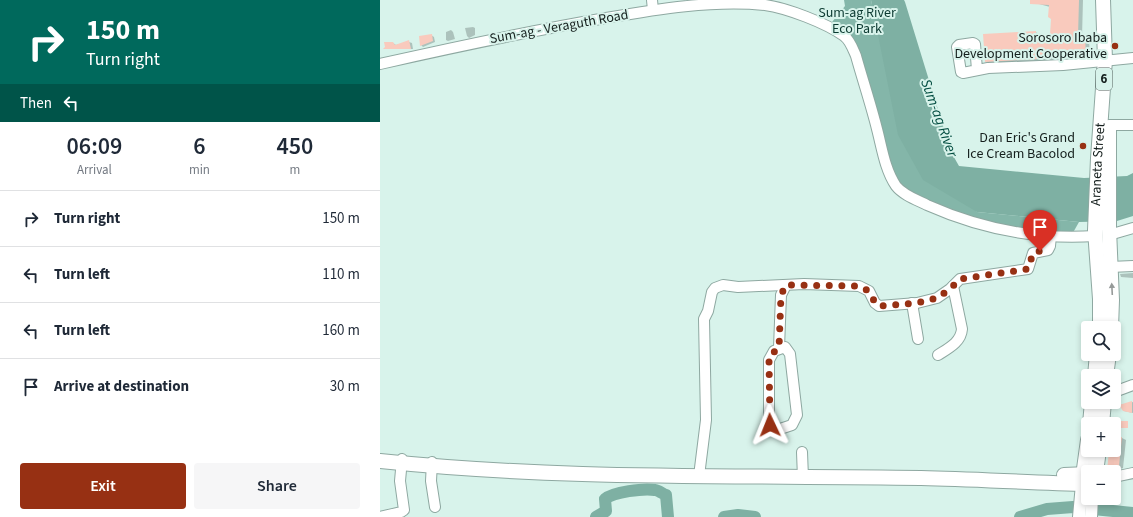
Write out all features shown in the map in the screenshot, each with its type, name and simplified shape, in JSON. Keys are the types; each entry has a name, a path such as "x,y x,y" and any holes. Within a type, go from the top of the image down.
{"highway":[{"name":"Araneta Street","path":"1100,321 1103,158 1109,60 1103,0"},
{"name":"Araneta Street","path":"1103,158 1109,125 1110,0"},
{"name":"Araneta Street","path":"1102,233 1110,266 1112,300 1111,321"},
{"path":"380,457 432,464 581,474 1081,478"},
{"path":"380,462 401,461"}],"main road":[{"path":"1085,516 1087,505"}],"street":[{"name":"Sum-ag - Veraguth Road","path":"380,64 653,5 764,5 788,10 845,36 856,56 888,169 898,188 932,207 982,226 1012,232 1070,238 1133,228"},
{"path":"977,70 1005,67 1063,65 1133,58"},
{"path":"1109,125 1133,124"},
{"path":"699,474 706,420 704,319 708,311 712,292 715,288 723,285 742,287 786,285 859,286 869,292 875,303 879,306 912,303 937,298 960,279 1028,269 1033,253 1048,250 1051,236"},
{"path":"1110,266 1133,266"},
{"path":"779,348 785,347 789,351 797,415 792,425 777,430 771,428 769,420 769,360 770,355 779,348 781,295 786,285"},
{"path":"938,355 954,344 962,335 953,286"},
{"path":"912,303 918,339"},
{"path":"1121,389 1133,385"},
{"path":"802,452 803,475"},
{"path":"380,517 404,510 400,481 401,461"},
{"path":"432,464 431,481 435,506"},
{"path":"1121,475 1133,472"}],"green space":[{"name":"Sum-ag River Eco Park","path":"844,0 871,0 881,45 977,212 1079,222 1070,238 982,226 898,188 852,47 828,27 845,6"}],"water":[{"name":"Sum-ag River","path":"871,0 904,0 951,152 959,166 1084,178 1127,176 1133,173 1133,216 1117,221 1079,222 977,212 923,180 898,135"}],"building":[{"path":"1030,0 1079,0 1078,36 1085,36 1086,56 985,62 983,34 1036,31 1036,34 1050,35 1051,19 1048,17 1049,5 1030,4"},
{"path":"432,34 433,41 420,46 419,36"},
{"path":"409,40 411,49 383,49 385,47 384,42 393,42 395,45"},
{"path":"1132,401 1132,413 1123,411 1121,404"},
{"path":"1121,421 1128,421 1128,428 1121,428"},
{"path":"1108,457 1120,457 1119,465 1108,465"}],"waterway":[{"path":"596,517 606,511 605,499 615,494 636,490 656,490 666,495 668,517"},
{"path":"1020,517 1047,509 1073,507 1133,513"},
{"path":"724,517 738,515 755,517"}],"place":[{"name":"Sorosoro Ibaba Development Cooperative","path":"1115,46"},
{"name":"Dan Eric's Grand Ice Cream Bacolod","path":"1083,146"}],"route":[{"path":"770,425 769,360 770,355 779,348 781,292 786,285 804,284 859,286 869,292 875,303 879,306 888,304 917,303 937,298 950,289 954,283 960,279 1028,269 1030,267 1031,256 1033,253 1040,251"}]}
